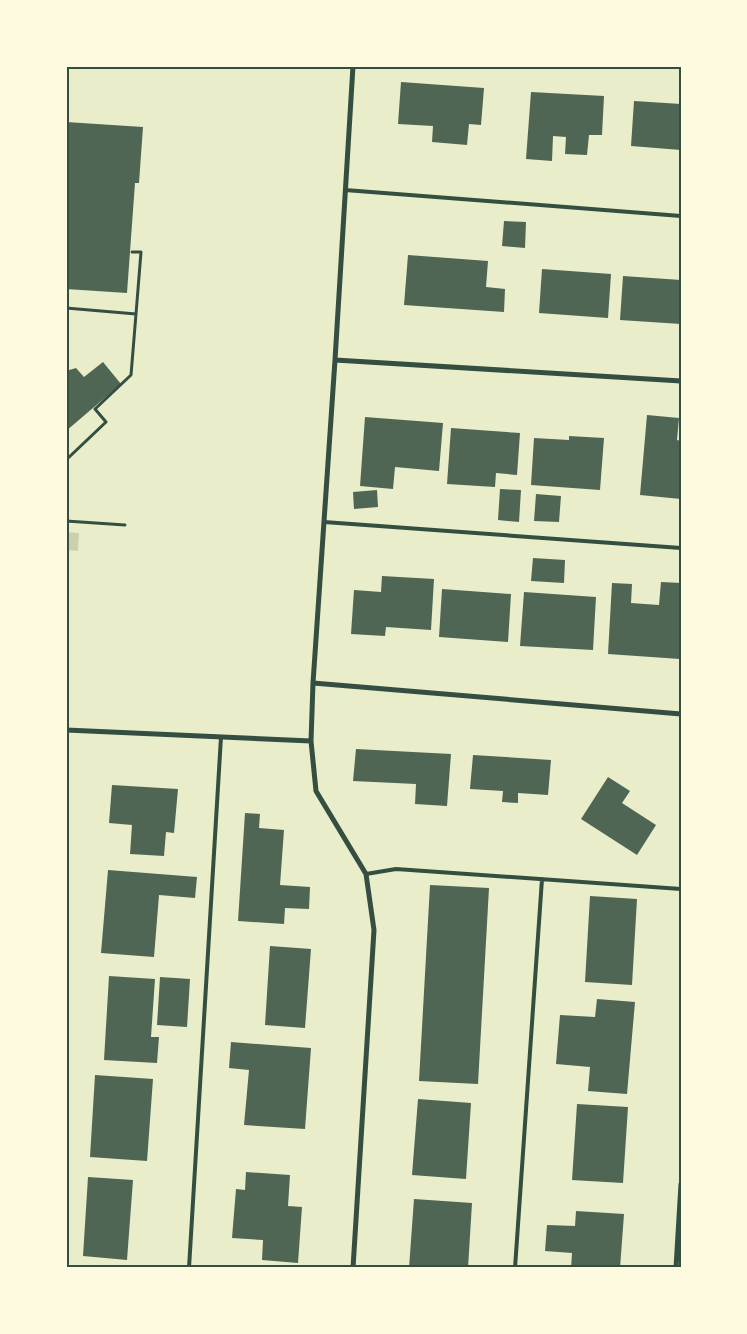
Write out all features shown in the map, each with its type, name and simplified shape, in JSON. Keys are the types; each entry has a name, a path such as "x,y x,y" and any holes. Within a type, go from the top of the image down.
{"street":[{"path":"353,66 313,683 311,741 316,791 366,874 374,930 353,1268"},
{"path":"335,360 681,381"},
{"path":"313,683 681,714"},
{"path":"66,730 311,741"},
{"path":"676,1268 681,1184"}],"lane":[{"path":"346,190 681,216"},
{"path":"324,522 681,548"},
{"path":"189,1268 221,737"},
{"path":"366,874 396,869 681,888"},
{"path":"516,1268 542,879"}],"path":[{"path":"66,460 106,422 95,408 131,375 141,252 132,252"},
{"path":"66,308 136,314"},
{"path":"66,521 125,525"}],"green space":[{"path":"66,532 79,533 78,551 66,550"}],"building":[{"path":"401,82 484,88 481,125 469,124 467,145 432,142 433,126 398,124"},
{"path":"531,92 604,96 602,135 589,135 587,155 565,154 566,137 553,136 552,161 526,159"},
{"path":"634,101 681,104 681,150 631,146"},
{"path":"66,122 143,127 139,183 135,183 127,293 66,289"},
{"path":"504,221 526,222 525,248 502,246"},
{"path":"408,255 488,261 486,287 505,289 504,312 404,305"},
{"path":"542,269 611,274 608,318 539,313"},
{"path":"623,276 681,280 681,324 620,320"},
{"path":"103,362 121,384 66,431 66,371 76,368 84,377"},
{"path":"647,415 679,418 677,440 681,441 681,499 640,495"},
{"path":"365,417 443,423 439,471 395,467 393,489 360,486"},
{"path":"451,428 520,433 517,475 496,473 495,487 447,484"},
{"path":"569,436 604,438 600,490 531,485 534,438 569,440"},
{"path":"500,489 521,490 519,522 498,520"},
{"path":"377,490 378,507 354,509 353,492"},
{"path":"536,494 561,496 559,522 534,521"},
{"path":"533,558 565,560 564,583 531,581"},
{"path":"382,576 434,579 431,630 386,627 385,636 351,634 354,590 381,592"},
{"path":"661,582 681,583 680,659 608,654 612,583 632,584 631,603 659,605"},
{"path":"442,589 511,594 508,642 439,637"},
{"path":"524,592 596,597 593,650 520,646"},
{"path":"356,749 451,754 447,806 415,804 416,784 353,781"},
{"path":"473,755 551,760 548,795 518,793 518,803 502,802 503,791 470,789"},
{"path":"608,777 630,791 622,803 656,825 637,855 581,819"},
{"path":"112,785 178,789 174,833 166,832 164,856 130,854 132,825 109,823"},
{"path":"245,813 260,814 259,828 284,830 280,885 310,887 309,909 285,908 284,924 238,921"},
{"path":"108,870 197,877 195,898 159,895 154,957 101,953"},
{"path":"430,885 489,888 478,1084 419,1081"},
{"path":"590,896 637,899 632,985 585,982"},
{"path":"270,946 311,949 305,1028 265,1025"},
{"path":"109,976 155,979 151,1037 159,1037 157,1063 104,1060"},
{"path":"160,977 190,979 187,1027 157,1025"},
{"path":"597,999 635,1002 627,1094 588,1091 590,1067 556,1064 560,1015 595,1017"},
{"path":"231,1042 311,1048 305,1129 244,1125 249,1070 229,1068"},
{"path":"95,1075 153,1079 147,1161 90,1157"},
{"path":"418,1099 471,1103 466,1179 412,1175"},
{"path":"577,1104 628,1107 623,1183 572,1180"},
{"path":"246,1172 290,1175 288,1206 302,1207 298,1263 262,1260 263,1240 232,1238 236,1189 245,1190"},
{"path":"88,1177 133,1180 127,1260 83,1256"},
{"path":"414,1199 472,1203 468,1268 409,1268"},
{"path":"576,1211 624,1214 620,1268 571,1268 572,1253 545,1251 547,1225 575,1226"}]}
